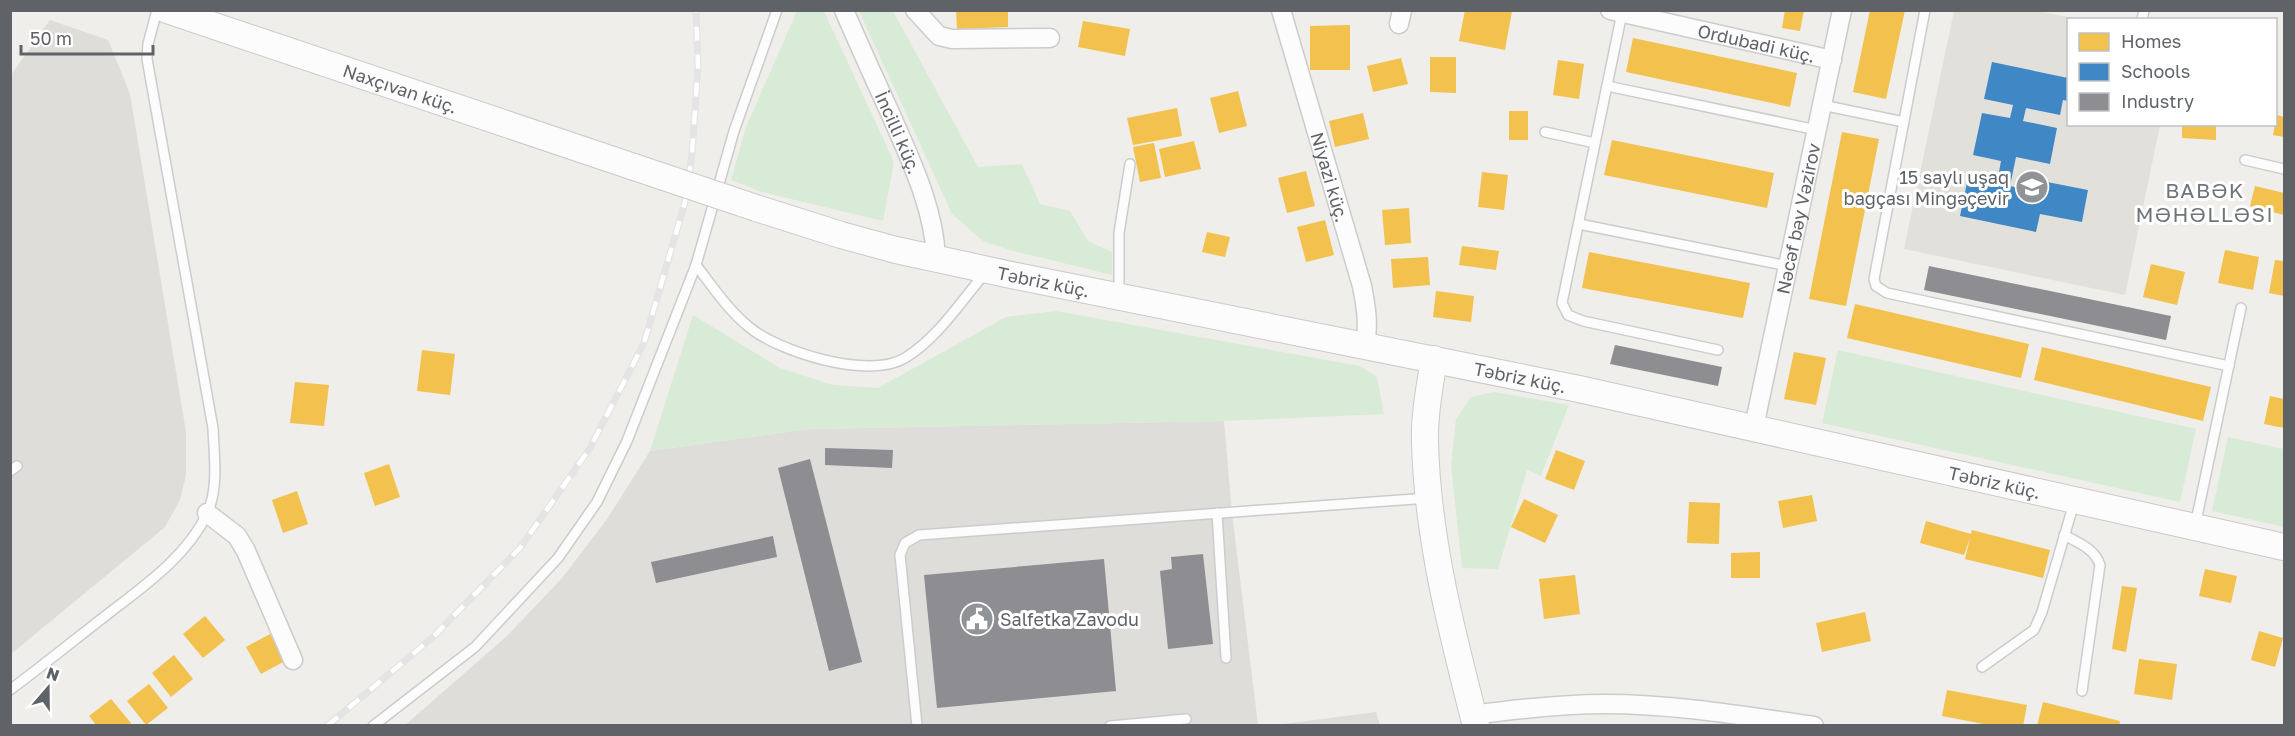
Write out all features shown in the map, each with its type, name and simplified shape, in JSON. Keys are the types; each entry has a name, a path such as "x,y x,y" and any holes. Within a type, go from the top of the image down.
{"street":[{"name":"Naxçıvan küç.","path":"167,10 756,208"},
{"name":"İncilli küç.","path":"844,10 918,181 935,234 936,258"},
{"path":"915,10 939,36 952,39 1050,38"},
{"name":"Niyazi küç.","path":"1281,10 1362,286 1367,308 1368,330 1365,345"},
{"name":"Nəcəf bəy Vəzirov","path":"1754,427 1842,10"},
{"name":"Ordubadi küç.","path":"1616,12 1832,60"},
{"name":"Təbriz küç.","path":"756,208 841,235 987,270 1434,359 1754,427 2284,547"},
{"path":"1434,359 1427,406 1425,441 1430,498 1442,579 1474,720 1535,706 1607,704 1676,709 1814,726"},
{"path":"207,513 237,536 246,551 292,660"}],"lane":[{"path":"10,690 154,577 184,547 207,513 214,489 213,428 147,59 148,44 157,10"},
{"path":"373,726 475,646 558,558 597,502 627,441 696,265 734,131 777,10"},
{"path":"1925,10 1874,279 1876,286 1887,293 2229,366"},
{"path":"1616,12 1607,86 1562,303 1568,315 1583,321 1718,350"},
{"path":"1607,86 1817,130"},
{"path":"1822,105 1904,122"},
{"path":"1545,132 1595,143"},
{"path":"2245,160 2284,169"},
{"path":"1119,297 1119,233 1130,164"},
{"path":"1578,224 1788,266"},
{"path":"696,265 724,302 748,327 770,342 844,364 876,366 902,360 924,346 987,270"},
{"path":"2194,526 2241,308"},
{"path":"917,726 900,555 905,543 919,535 1430,498"},
{"path":"1982,667 2034,630 2042,612 2074,501"},
{"path":"1217,513 1226,658"},
{"path":"2064,535 2091,550 2100,565 2082,691"},
{"path":"1110,726 1186,719"}],"shaded area":[{"name":"15 saylı uşaq bağçası Mingəçevir","path":"1954,11 2036,11 2074,18 2067,18 2067,126 2160,126 2125,295 1904,249"},
{"path":"50,20 108,40 130,94 186,432 186,475 180,500 165,527 11,654 11,75"},
{"name":"Salfetka Zavodu","path":"1224,421 1232,513 1258,725 404,726 507,636 562,578 607,519 650,451 809,429"},
{"path":"1376,712 1380,725 1276,725"}],"green space":[{"path":"797,11 824,11 894,162 883,221 762,192 731,180 746,127"},
{"path":"859,11 893,11 978,167 1022,164 1040,204 1070,211 1088,241 1112,252 1112,275 1010,250 983,241 952,214"},
{"path":"1056,311 1360,366 1377,377 1384,414 1224,421 809,429 650,451 693,315 780,368 833,385 878,388 1006,317"},
{"path":"1838,350 2196,429 2180,502 1822,423"},
{"path":"1494,392 1569,405 1541,476 1527,470 1498,569 1462,568 1451,465 1456,419 1471,397"},
{"path":"2228,437 2284,449 2284,527 2212,511"}],"building: Homes":[{"path":"956,10 1008,10 1008,27 957,29"},
{"path":"1465,10 1512,11 1505,50 1459,41"},
{"path":"1785,10 1804,10 1800,31 1782,28"},
{"path":"1870,10 1905,10 1886,99 1853,92"},
{"path":"1083,21 1130,29 1125,56 1078,47"},
{"path":"1350,25 1350,70 1310,70 1310,26"},
{"path":"1633,38 1797,73 1790,107 1626,72"},
{"path":"1430,57 1456,57 1456,93 1430,92"},
{"path":"1401,58 1408,84 1373,92 1367,66"},
{"path":"1558,60 1584,64 1579,99 1553,95"},
{"path":"1238,91 1247,126 1219,133 1210,98"},
{"path":"1177,108 1182,136 1133,145 1127,118"},
{"path":"1509,111 1528,111 1528,140 1509,140"},
{"path":"1363,113 1369,139 1335,147 1329,121"},
{"path":"2277,115 2284,117 2284,137 2273,135 2275,126 2277,126"},
{"path":"2182,126 2216,126 2216,140 2182,138"},
{"path":"1842,132 1879,139 1846,306 1809,299"},
{"path":"1612,140 1774,173 1767,208 1604,175"},
{"path":"1194,141 1201,169 1165,177 1159,149"},
{"path":"1154,143 1161,178 1140,182 1133,147"},
{"path":"1306,171 1315,206 1287,213 1278,178"},
{"path":"1482,172 1508,175 1504,210 1478,207"},
{"path":"2255,186 2284,193 2284,215 2250,206"},
{"path":"1409,208 1411,243 1385,245 1382,210"},
{"path":"1325,220 1334,255 1306,262 1297,227"},
{"path":"1207,232 1230,237 1225,257 1202,252"},
{"path":"1462,246 1499,251 1496,270 1459,265"},
{"path":"2225,250 2259,257 2253,290 2218,283"},
{"path":"1589,252 1750,283 1743,318 1582,288"},
{"path":"1428,257 1430,285 1393,288 1391,259"},
{"path":"2275,260 2284,261 2284,296 2269,293"},
{"path":"2151,264 2185,272 2177,305 2143,297"},
{"path":"1436,291 1474,296 1471,322 1433,317"},
{"path":"1855,304 2029,344 2021,378 1847,338"},
{"path":"2042,347 2211,387 2203,421 2034,380"},
{"path":"422,350 455,354 450,395 417,391"},
{"path":"1794,352 1826,358 1816,405 1784,399"},
{"path":"295,382 329,385 324,426 290,423"},
{"path":"2270,396 2284,399 2284,428 2264,424"},
{"path":"1556,450 1585,461 1574,490 1545,479"},
{"path":"389,464 400,497 375,506 364,473"},
{"path":"297,491 308,524 283,533 272,500"},
{"path":"1812,495 1817,521 1783,528 1778,501"},
{"path":"1524,499 1558,515 1545,543 1511,527"},
{"path":"1689,502 1720,503 1719,544 1687,543"},
{"path":"1926,521 1971,534 1972,530 2050,550 2043,578 1965,559 1970,538 1964,555 1920,543"},
{"path":"1760,552 1760,578 1731,578 1731,553"},
{"path":"2205,569 2237,576 2231,603 2199,596"},
{"path":"1575,575 1580,614 1544,619 1539,579"},
{"path":"2122,586 2137,588 2126,652 2112,649"},
{"path":"1865,612 1871,641 1822,652 1816,623"},
{"path":"205,616 225,640 203,658 183,634"},
{"path":"2259,631 2283,638 2275,667 2251,660"},
{"path":"270,634 285,661 261,674 246,647"},
{"path":"174,655 193,679 171,697 152,673"},
{"path":"2139,659 2177,664 2172,700 2134,694"},
{"path":"149,684 168,708 146,725 127,701"},
{"path":"1947,690 2027,705 2023,726 1994,726 1942,716"},
{"path":"111,699 131,723 127,726 97,726 89,716"},
{"path":"2043,702 2120,721 2119,726 2037,726"}],"building: Schools":[{"path":"1992,62 2067,78 2067,101 2063,100 2060,115 2026,108 2023,121 2057,128 2050,164 2016,157 2010,186 2044,193 2047,182 2088,190 2082,222 2040,214 2036,232 1960,216 1968,178 1997,183 2001,161 1973,155 1982,113 2010,118 2013,105 1984,99"}],"building: Industry":[{"path":"1929,266 2171,316 2166,340 1924,290"},
{"path":"1615,345 1722,367 1718,386 1610,364"},
{"path":"825,448 893,450 892,468 825,465"},
{"path":"810,459 862,662 829,671 778,468"},
{"path":"773,536 777,557 656,583 651,562"},
{"path":"1203,554 1213,644 1168,649 1160,571 1172,569 1171,557"},
{"path":"1104,559 1116,691 937,708 924,575"}],"railway":[{"path":"327,726 432,638 520,548 590,448 644,343 685,202 692,154 698,66 696,10"}],"place":[{"name":"15 saylı uşaq bağçası Mingəçevir","path":"2032,187"},
{"name":"Salfetka Zavodu","path":"977,619"}],"district":[{"name":"BABƏK MƏHƏLLƏSI","path":"2205,202"}]}
